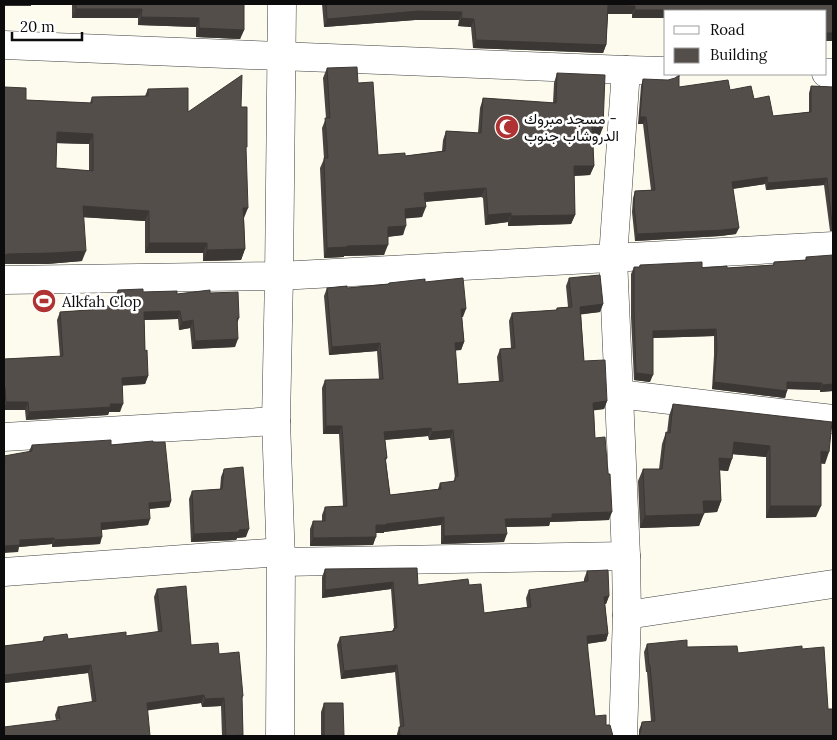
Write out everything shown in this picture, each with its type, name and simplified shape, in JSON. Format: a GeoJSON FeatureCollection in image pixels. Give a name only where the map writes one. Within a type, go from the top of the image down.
{"type":"FeatureCollection","features":[{"type":"Feature","properties":{"kind":"street"},"geometry":{"type":"LineString","coordinates":[[280,736],[281,557],[276,421],[280,276],[282,4]]}},
{"type":"Feature","properties":{"kind":"street"},"geometry":{"type":"LineString","coordinates":[[4,45],[664,71]]}},
{"type":"Feature","properties":{"kind":"street"},"geometry":{"type":"LineString","coordinates":[[623,736],[627,615],[626,556],[612,258],[626,70]]}},
{"type":"Feature","properties":{"kind":"street"},"geometry":{"type":"LineString","coordinates":[[4,280],[280,276],[833,246]]}},
{"type":"Feature","properties":{"kind":"street"},"geometry":{"type":"LineString","coordinates":[[618,394],[833,419]]}},
{"type":"Feature","properties":{"kind":"street"},"geometry":{"type":"LineString","coordinates":[[4,437],[276,421]]}},
{"type":"Feature","properties":{"kind":"street"},"geometry":{"type":"LineString","coordinates":[[4,572],[281,557],[626,556]]}},
{"type":"Feature","properties":{"kind":"street"},"geometry":{"type":"LineString","coordinates":[[627,615],[833,584]]}},
{"type":"Feature","properties":{"kind":"building"},"geometry":{"type":"Polygon","coordinates":[[[76,4],[244,4],[244,30],[199,28],[199,18],[141,17],[142,9],[76,9],[76,4]]]}},
{"type":"Feature","properties":{"kind":"building"},"geometry":{"type":"Polygon","coordinates":[[[326,4],[833,4],[833,33],[827,33],[827,10],[635,10],[635,6],[608,5],[606,45],[476,40],[474,19],[461,18],[462,12],[418,11],[327,19],[326,4]]]}},
{"type":"Feature","properties":{"kind":"building"},"geometry":{"type":"Polygon","coordinates":[[[357,67],[358,83],[373,82],[378,155],[405,153],[405,156],[445,151],[446,131],[481,133],[483,98],[556,103],[557,73],[605,75],[603,127],[592,127],[594,166],[574,166],[575,215],[511,216],[511,213],[488,215],[486,188],[424,193],[426,207],[405,209],[406,226],[388,227],[388,245],[327,248],[324,158],[328,158],[325,118],[330,118],[327,68],[357,67]]]}},
{"type":"Feature","properties":{"kind":"building"},"geometry":{"type":"Polygon","coordinates":[[[242,75],[241,107],[247,107],[248,208],[243,208],[245,249],[207,250],[207,243],[149,243],[149,211],[83,206],[86,251],[4,255],[4,87],[26,88],[26,100],[92,103],[92,97],[148,96],[148,89],[188,88],[188,112],[242,75]],[[57,132],[56,168],[93,171],[93,134],[57,132]]]}},
{"type":"Feature","properties":{"kind":"building"},"geometry":{"type":"Polygon","coordinates":[[[679,75],[679,87],[728,80],[730,90],[751,86],[754,99],[769,96],[773,116],[811,112],[811,86],[833,87],[833,224],[827,178],[768,183],[767,177],[732,182],[739,228],[637,234],[634,205],[635,191],[655,190],[646,117],[640,117],[643,79],[668,80],[679,75]]]}},
{"type":"Feature","properties":{"kind":"building"},"geometry":{"type":"Polygon","coordinates":[[[833,255],[833,384],[787,382],[787,391],[714,382],[717,348],[716,329],[653,331],[653,375],[636,373],[634,267],[640,267],[640,265],[702,262],[702,268],[727,266],[727,268],[774,265],[774,262],[807,260],[806,257],[833,255]]]}},
{"type":"Feature","properties":{"kind":"building"},"geometry":{"type":"Polygon","coordinates":[[[600,275],[603,304],[580,307],[584,361],[605,360],[607,401],[593,403],[595,438],[605,437],[608,474],[610,474],[612,512],[552,514],[552,518],[505,519],[507,534],[444,536],[444,517],[376,525],[376,537],[313,538],[313,521],[325,521],[325,507],[347,506],[342,426],[326,426],[325,380],[383,379],[380,343],[332,347],[327,288],[347,286],[347,288],[425,279],[425,282],[463,278],[466,309],[461,309],[464,342],[455,343],[458,384],[503,381],[500,349],[515,348],[512,313],[572,307],[569,278],[600,275]],[[431,428],[384,432],[390,495],[441,489],[440,483],[455,481],[455,477],[458,476],[453,430],[432,432],[431,428]]]}},
{"type":"Feature","properties":{"kind":"building"},"geometry":{"type":"Polygon","coordinates":[[[143,289],[143,292],[177,291],[177,294],[210,290],[210,293],[238,292],[238,339],[195,341],[193,320],[182,322],[180,311],[144,312],[148,376],[122,378],[123,404],[110,404],[111,407],[29,412],[28,402],[6,402],[4,359],[63,356],[60,312],[104,309],[104,306],[118,306],[118,290],[143,289]]]}},
{"type":"Feature","properties":{"kind":"building"},"geometry":{"type":"Polygon","coordinates":[[[673,404],[832,422],[829,452],[821,451],[821,506],[770,506],[770,446],[734,442],[732,459],[719,458],[721,501],[703,501],[704,514],[645,516],[643,469],[662,469],[666,432],[670,433],[673,404]]]}},
{"type":"Feature","properties":{"kind":"building"},"geometry":{"type":"Polygon","coordinates":[[[111,440],[111,445],[153,441],[165,442],[171,501],[149,503],[150,519],[101,523],[102,537],[20,540],[20,545],[4,546],[4,456],[32,451],[32,445],[111,440]]]}},
{"type":"Feature","properties":{"kind":"building"},"geometry":{"type":"Polygon","coordinates":[[[243,467],[249,529],[239,530],[239,532],[194,534],[192,491],[222,489],[224,469],[243,467]]]}},
{"type":"Feature","properties":{"kind":"building"},"geometry":{"type":"Polygon","coordinates":[[[417,568],[418,585],[468,579],[469,585],[481,584],[484,613],[531,607],[529,590],[588,581],[587,571],[608,570],[609,596],[604,597],[608,634],[587,636],[595,716],[606,715],[606,725],[610,725],[613,736],[400,736],[399,727],[404,726],[397,665],[344,671],[340,637],[394,631],[394,628],[397,628],[393,582],[325,590],[325,569],[417,568]]]}},
{"type":"Feature","properties":{"kind":"building"},"geometry":{"type":"Polygon","coordinates":[[[186,586],[191,645],[218,643],[219,654],[239,652],[243,696],[243,735],[226,736],[224,698],[205,699],[204,695],[147,703],[150,736],[4,736],[4,727],[60,720],[58,707],[96,701],[91,665],[4,675],[4,646],[44,641],[44,637],[67,634],[68,639],[126,632],[126,636],[162,631],[157,589],[186,586]]]}},
{"type":"Feature","properties":{"kind":"building"},"geometry":{"type":"Polygon","coordinates":[[[687,640],[687,647],[737,646],[738,653],[802,646],[802,649],[824,647],[828,709],[833,709],[833,736],[639,736],[642,722],[655,721],[647,644],[687,640]]]}},
{"type":"Feature","properties":{"kind":"building"},"geometry":{"type":"Polygon","coordinates":[[[324,703],[343,703],[344,736],[324,736],[324,703]]]}},
{"type":"Feature","properties":{"kind":"place","name":"مسجد مبروك - الدروشاب جنوب"},"geometry":{"type":"Point","coordinates":[507,127]}},
{"type":"Feature","properties":{"kind":"place","name":"Alkfah Clop"},"geometry":{"type":"Point","coordinates":[44,301]}}]}
